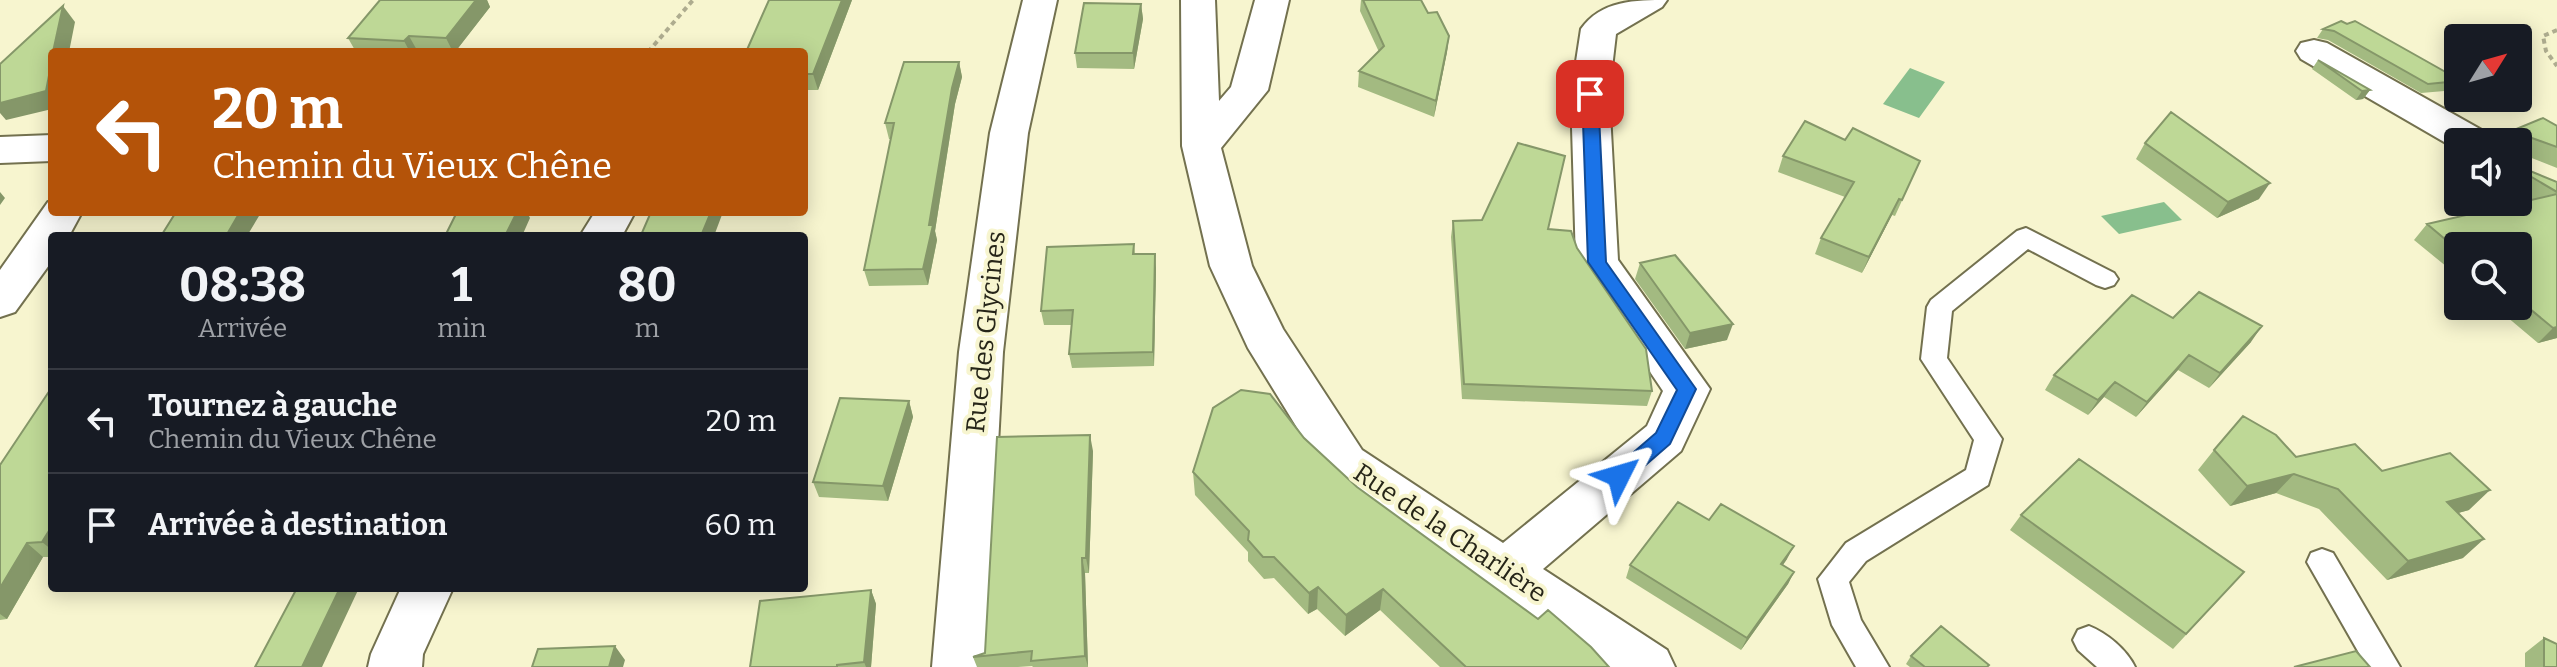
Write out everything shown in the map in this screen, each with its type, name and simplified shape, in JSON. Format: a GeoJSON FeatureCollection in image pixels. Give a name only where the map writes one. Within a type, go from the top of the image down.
{"type":"FeatureCollection","features":[{"type":"Feature","properties":{"kind":"street","name":"Rue des Glycines"},"geometry":{"type":"LineString","coordinates":[[959,667],[981,352],[1009,133],[1040,0]]}},
{"type":"Feature","properties":{"kind":"street"},"geometry":{"type":"LineString","coordinates":[[1507,570],[1664,438],[1687,389],[1597,262],[1590,94],[1599,29],[1650,0]]}},
{"type":"Feature","properties":{"kind":"street"},"geometry":{"type":"LineString","coordinates":[[1199,10],[1245,18],[1271,3]]}},
{"type":"Feature","properties":{"kind":"street"},"geometry":{"type":"LineString","coordinates":[[1201,146],[1249,90],[1271,3]]}},
{"type":"Feature","properties":{"kind":"street","name":"Rue de la Charlière"},"geometry":{"type":"LineString","coordinates":[[1199,10],[1201,146],[1231,266],[1264,336],[1345,464],[1648,667]]}},
{"type":"Feature","properties":{"kind":"street"},"geometry":{"type":"LineString","coordinates":[[2314,51],[2449,128]]}},
{"type":"Feature","properties":{"kind":"street"},"geometry":{"type":"LineString","coordinates":[[0,150],[48,148]]}},
{"type":"Feature","properties":{"kind":"street"},"geometry":{"type":"LineString","coordinates":[[0,301],[48,237]]}},
{"type":"Feature","properties":{"kind":"street"},"geometry":{"type":"LineString","coordinates":[[395,667],[397,654],[425,592]]}},
{"type":"Feature","properties":{"kind":"lane"},"geometry":{"type":"LineString","coordinates":[[1873,667],[1847,625],[1833,579],[1856,552],[1978,477],[1988,439],[1934,359],[1940,307],[2026,237],[2105,279]]}},
{"type":"Feature","properties":{"kind":"lane"},"geometry":{"type":"LineString","coordinates":[[2322,562],[2384,667]]}},
{"type":"Feature","properties":{"kind":"lane"},"geometry":{"type":"LineString","coordinates":[[2089,640],[2119,667]]}},
{"type":"Feature","properties":{"kind":"path"},"geometry":{"type":"LineString","coordinates":[[652,48],[693,0]]}},
{"type":"Feature","properties":{"kind":"path"},"geometry":{"type":"LineString","coordinates":[[2557,30],[2543,36],[2546,51],[2557,66]]}},
{"type":"Feature","properties":{"kind":"shaded area"},"geometry":{"type":"Polygon","coordinates":[[[1910,68],[1945,82],[1919,118],[1883,104],[1910,68]]]}},
{"type":"Feature","properties":{"kind":"shaded area"},"geometry":{"type":"Polygon","coordinates":[[[2164,202],[2182,220],[2119,234],[2101,216],[2164,202]]]}},
{"type":"Feature","properties":{"kind":"building"},"geometry":{"type":"Polygon","coordinates":[[[380,0],[476,0],[446,38],[409,36],[404,41],[348,38],[380,0]]]}},
{"type":"Feature","properties":{"kind":"building"},"geometry":{"type":"Polygon","coordinates":[[[769,0],[842,0],[813,74],[808,74],[808,48],[748,48],[769,0]]]}},
{"type":"Feature","properties":{"kind":"building"},"geometry":{"type":"Polygon","coordinates":[[[1363,0],[1421,0],[1428,13],[1437,12],[1449,36],[1436,101],[1359,71],[1384,46],[1363,0]]]}},
{"type":"Feature","properties":{"kind":"building"},"geometry":{"type":"Polygon","coordinates":[[[1084,3],[1141,4],[1133,53],[1075,53],[1084,3]]]}},
{"type":"Feature","properties":{"kind":"building"},"geometry":{"type":"Polygon","coordinates":[[[63,6],[54,48],[48,48],[46,91],[0,103],[0,64],[63,6]]]}},
{"type":"Feature","properties":{"kind":"building"},"geometry":{"type":"Polygon","coordinates":[[[2341,21],[2347,24],[2355,21],[2444,71],[2444,82],[2428,84],[2334,31],[2323,29],[2341,21]]]}},
{"type":"Feature","properties":{"kind":"building"},"geometry":{"type":"Polygon","coordinates":[[[2318,60],[2370,90],[2362,91],[2318,60]]]}},
{"type":"Feature","properties":{"kind":"building"},"geometry":{"type":"Polygon","coordinates":[[[904,62],[959,62],[929,225],[933,225],[923,269],[864,270],[894,123],[885,123],[904,62]]]}},
{"type":"Feature","properties":{"kind":"building"},"geometry":{"type":"Polygon","coordinates":[[[2171,112],[2270,183],[2228,202],[2145,143],[2171,112]]]}},
{"type":"Feature","properties":{"kind":"building"},"geometry":{"type":"Polygon","coordinates":[[[2543,118],[2557,126],[2557,147],[2532,138],[2532,128],[2519,128],[2543,118]]]}},
{"type":"Feature","properties":{"kind":"building"},"geometry":{"type":"Polygon","coordinates":[[[1805,121],[1845,140],[1853,128],[1920,161],[1902,200],[1899,199],[1869,257],[1821,238],[1854,182],[1783,156],[1805,121]]]}},
{"type":"Feature","properties":{"kind":"building"},"geometry":{"type":"Polygon","coordinates":[[[1518,143],[1565,156],[1548,229],[1571,231],[1577,248],[1646,349],[1652,391],[1464,384],[1453,221],[1482,220],[1518,143]]]}},
{"type":"Feature","properties":{"kind":"building"},"geometry":{"type":"Polygon","coordinates":[[[2532,172],[2557,182],[2557,192],[2532,177],[2532,172]]]}},
{"type":"Feature","properties":{"kind":"building"},"geometry":{"type":"Polygon","coordinates":[[[2557,194],[2557,327],[2553,328],[2532,311],[2532,232],[2444,232],[2444,238],[2427,224],[2462,216],[2532,216],[2532,200],[2557,194]]]}},
{"type":"Feature","properties":{"kind":"building"},"geometry":{"type":"Polygon","coordinates":[[[174,216],[238,216],[228,232],[164,232],[174,216]]]}},
{"type":"Feature","properties":{"kind":"building"},"geometry":{"type":"Polygon","coordinates":[[[455,216],[515,216],[507,232],[447,232],[455,216]]]}},
{"type":"Feature","properties":{"kind":"building"},"geometry":{"type":"Polygon","coordinates":[[[649,216],[709,216],[703,232],[642,232],[649,216]]]}},
{"type":"Feature","properties":{"kind":"building"},"geometry":{"type":"Polygon","coordinates":[[[1134,244],[1133,254],[1155,254],[1153,352],[1069,354],[1073,310],[1041,311],[1047,247],[1134,244]]]}},
{"type":"Feature","properties":{"kind":"building"},"geometry":{"type":"Polygon","coordinates":[[[1675,255],[1733,324],[1690,333],[1640,263],[1675,255]]]}},
{"type":"Feature","properties":{"kind":"building"},"geometry":{"type":"Polygon","coordinates":[[[2199,292],[2262,326],[2220,373],[2189,355],[2147,402],[2115,382],[2098,400],[2054,375],[2132,295],[2173,318],[2199,292]]]}},
{"type":"Feature","properties":{"kind":"building"},"geometry":{"type":"Polygon","coordinates":[[[1241,390],[1270,394],[1304,438],[1357,487],[1538,619],[1548,610],[1609,667],[1466,667],[1383,589],[1346,615],[1318,587],[1309,593],[1274,557],[1263,557],[1248,540],[1249,531],[1193,472],[1213,408],[1241,390]]]}},
{"type":"Feature","properties":{"kind":"building"},"geometry":{"type":"Polygon","coordinates":[[[48,393],[48,532],[42,542],[27,543],[0,588],[0,465],[48,393]]]}},
{"type":"Feature","properties":{"kind":"building"},"geometry":{"type":"Polygon","coordinates":[[[840,398],[909,401],[883,486],[813,482],[840,398]]]}},
{"type":"Feature","properties":{"kind":"building"},"geometry":{"type":"Polygon","coordinates":[[[2243,416],[2276,435],[2296,457],[2355,444],[2382,471],[2450,453],[2490,490],[2447,502],[2484,539],[2408,561],[2338,489],[2294,474],[2247,486],[2214,450],[2243,416]]]}},
{"type":"Feature","properties":{"kind":"building"},"geometry":{"type":"Polygon","coordinates":[[[1090,435],[1086,558],[1082,558],[1085,656],[1031,661],[1032,651],[973,657],[985,653],[997,437],[1090,435]]]}},
{"type":"Feature","properties":{"kind":"building"},"geometry":{"type":"Polygon","coordinates":[[[2079,459],[2244,572],[2186,634],[2021,515],[2079,459]]]}},
{"type":"Feature","properties":{"kind":"building"},"geometry":{"type":"Polygon","coordinates":[[[1678,502],[1709,520],[1721,504],[1794,546],[1781,564],[1794,572],[1747,638],[1630,565],[1678,502]]]}},
{"type":"Feature","properties":{"kind":"building"},"geometry":{"type":"Polygon","coordinates":[[[871,590],[864,662],[837,667],[750,667],[760,601],[871,590]]]}},
{"type":"Feature","properties":{"kind":"building"},"geometry":{"type":"Polygon","coordinates":[[[295,592],[338,592],[302,667],[255,667],[295,592]]]}},
{"type":"Feature","properties":{"kind":"building"},"geometry":{"type":"Polygon","coordinates":[[[1941,626],[1989,665],[1925,667],[1911,656],[1941,626]]]}},
{"type":"Feature","properties":{"kind":"building"},"geometry":{"type":"Polygon","coordinates":[[[2544,638],[2557,644],[2557,667],[2544,667],[2544,638]]]}},
{"type":"Feature","properties":{"kind":"building"},"geometry":{"type":"Polygon","coordinates":[[[615,646],[609,667],[532,667],[538,649],[615,646]]]}},
{"type":"Feature","properties":{"kind":"building"},"geometry":{"type":"Polygon","coordinates":[[[2356,651],[2370,667],[2294,667],[2356,651]]]}},
{"type":"Feature","properties":{"kind":"route"},"geometry":{"type":"LineString","coordinates":[[1590,94],[1597,262],[1687,389],[1664,438],[1619,476]]}}]}
